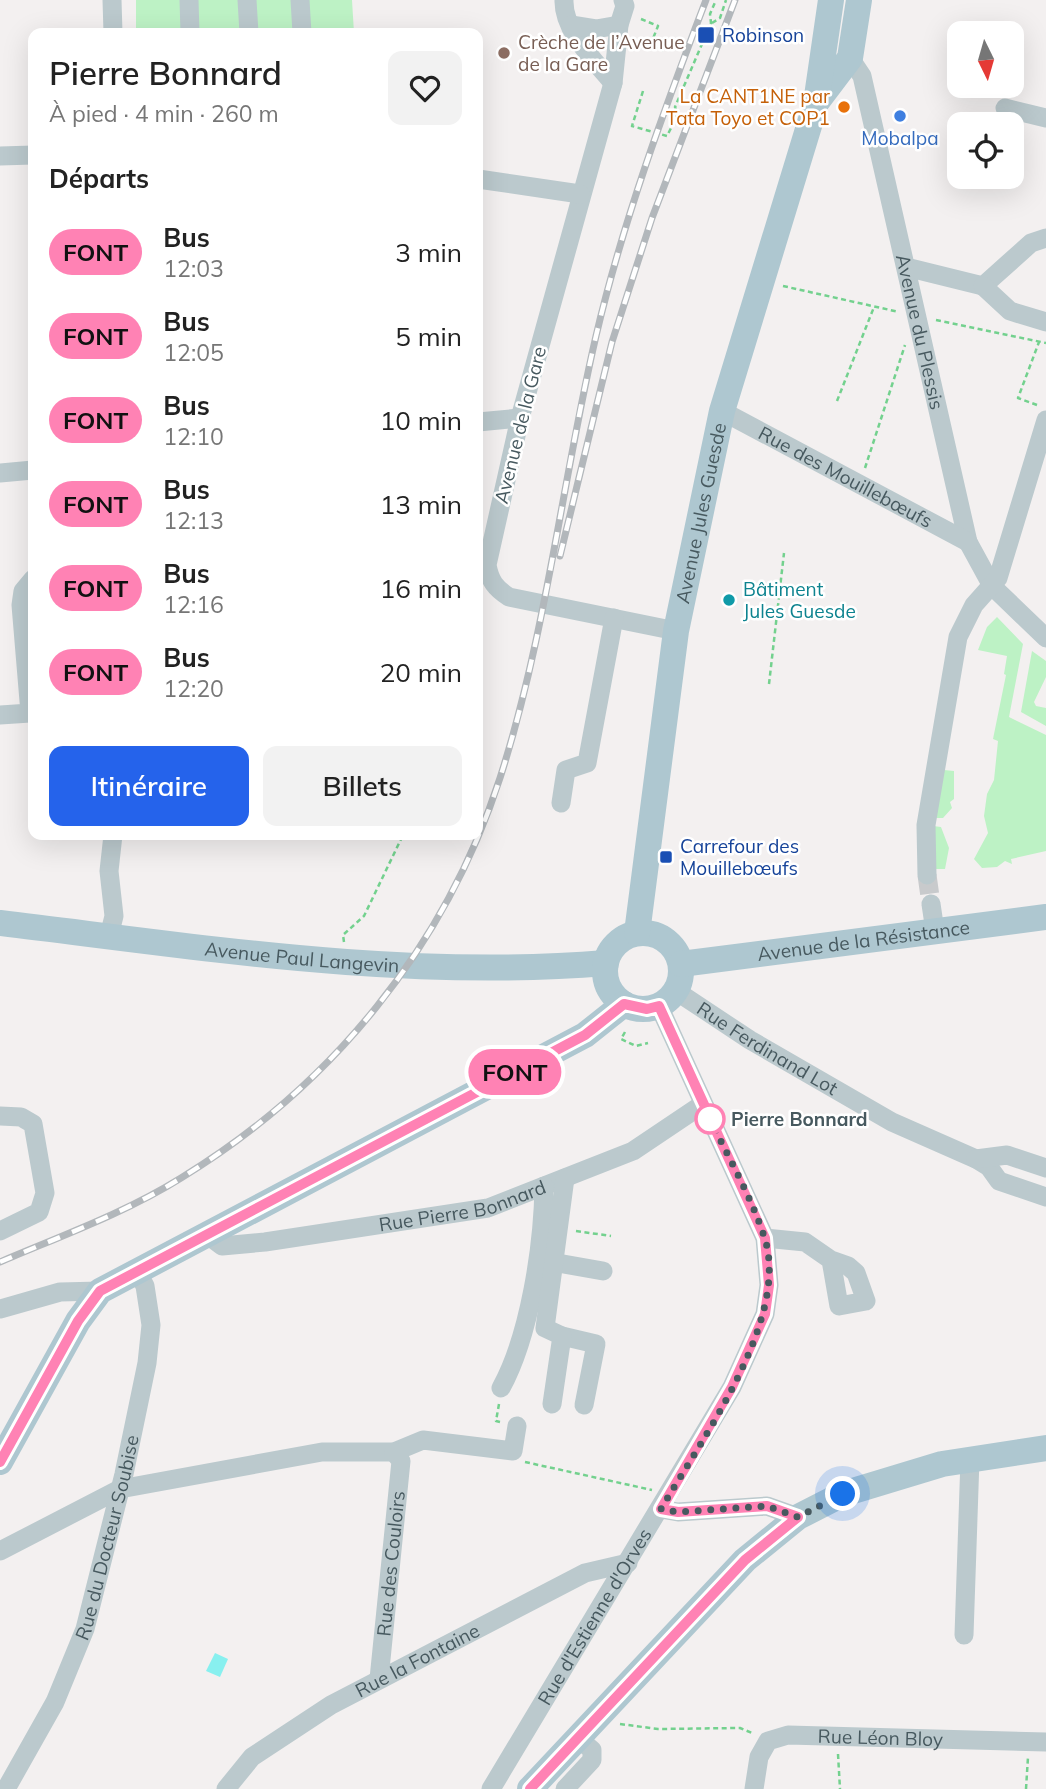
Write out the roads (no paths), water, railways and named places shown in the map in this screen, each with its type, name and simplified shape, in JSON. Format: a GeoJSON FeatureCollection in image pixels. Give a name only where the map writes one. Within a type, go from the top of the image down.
{"type":"FeatureCollection","features":[{"type":"Feature","properties":{"kind":"main road"},"geometry":{"type":"LineString","coordinates":[[850,58],[859,0]]}},
{"type":"Feature","properties":{"kind":"main road"},"geometry":{"type":"LineString","coordinates":[[830,9],[834,34],[850,58]]}},
{"type":"Feature","properties":{"kind":"main road","name":"Avenue Jules Guesde"},"geometry":{"type":"LineString","coordinates":[[637,933],[676,631],[722,411],[816,103],[830,9]]}},
{"type":"Feature","properties":{"kind":"main road","name":"Avenue Jules Guesde"},"geometry":{"type":"LineString","coordinates":[[816,103],[850,58]]}},
{"type":"Feature","properties":{"kind":"main road","name":"Avenue de la Résistance"},"geometry":{"type":"LineString","coordinates":[[681,964],[1046,917]]}},
{"type":"Feature","properties":{"kind":"main road","name":"Avenue Paul Langevin"},"geometry":{"type":"LineString","coordinates":[[0,923],[347,962],[461,968],[606,963]]}},
{"type":"Feature","properties":{"kind":"main road"},"geometry":{"type":"LineString","coordinates":[[637,933],[660,937],[677,953],[681,964],[667,999],[647,1009],[624,1004],[608,987],[606,963],[617,943],[637,933]]}},
{"type":"Feature","properties":{"kind":"main road"},"geometry":{"type":"LineString","coordinates":[[0,1462],[78,1321],[100,1291],[585,1035],[624,1004]]}},
{"type":"Feature","properties":{"kind":"main road"},"geometry":{"type":"LineString","coordinates":[[530,1789],[745,1560],[798,1517],[843,1494],[942,1464],[1046,1448]]}},
{"type":"Feature","properties":{"kind":"street"},"geometry":{"type":"LineString","coordinates":[[112,0],[113,28]]}},
{"type":"Feature","properties":{"kind":"street"},"geometry":{"type":"LineString","coordinates":[[189,0],[190,28]]}},
{"type":"Feature","properties":{"kind":"street"},"geometry":{"type":"LineString","coordinates":[[247,0],[248,28]]}},
{"type":"Feature","properties":{"kind":"street"},"geometry":{"type":"LineString","coordinates":[[300,0],[302,28]]}},
{"type":"Feature","properties":{"kind":"street"},"geometry":{"type":"LineString","coordinates":[[564,0],[571,25],[584,47],[613,83]]}},
{"type":"Feature","properties":{"kind":"street"},"geometry":{"type":"LineString","coordinates":[[571,25],[596,29],[625,9]]}},
{"type":"Feature","properties":{"kind":"street","name":"Avenue de la Gare"},"geometry":{"type":"LineString","coordinates":[[625,9],[613,83],[580,194],[520,418],[488,550],[490,579],[497,590],[509,597],[676,631]]}},
{"type":"Feature","properties":{"kind":"street","name":"Avenue du Plessis"},"geometry":{"type":"LineString","coordinates":[[850,58],[862,76],[968,542],[992,586],[1046,638]]}},
{"type":"Feature","properties":{"kind":"street"},"geometry":{"type":"LineString","coordinates":[[1005,108],[1046,118]]}},
{"type":"Feature","properties":{"kind":"street"},"geometry":{"type":"LineString","coordinates":[[0,156],[28,155]]}},
{"type":"Feature","properties":{"kind":"street"},"geometry":{"type":"LineString","coordinates":[[483,179],[580,194]]}},
{"type":"Feature","properties":{"kind":"street"},"geometry":{"type":"LineString","coordinates":[[983,286],[1031,243],[1046,238]]}},
{"type":"Feature","properties":{"kind":"street"},"geometry":{"type":"LineString","coordinates":[[906,267],[983,286],[1010,311],[1046,322]]}},
{"type":"Feature","properties":{"kind":"street","name":"Rue des Mouillebœufs"},"geometry":{"type":"LineString","coordinates":[[722,411],[968,542]]}},
{"type":"Feature","properties":{"kind":"street"},"geometry":{"type":"LineString","coordinates":[[483,422],[520,418]]}},
{"type":"Feature","properties":{"kind":"street"},"geometry":{"type":"LineString","coordinates":[[927,874],[926,825],[958,637],[974,605],[998,578],[1037,470],[1046,420]]}},
{"type":"Feature","properties":{"kind":"street"},"geometry":{"type":"LineString","coordinates":[[0,473],[28,470]]}},
{"type":"Feature","properties":{"kind":"street"},"geometry":{"type":"LineString","coordinates":[[28,585],[23,591],[20,605],[28,677]]}},
{"type":"Feature","properties":{"kind":"street"},"geometry":{"type":"LineString","coordinates":[[561,803],[566,770],[587,763],[614,618]]}},
{"type":"Feature","properties":{"kind":"street"},"geometry":{"type":"LineString","coordinates":[[0,715],[28,713]]}},
{"type":"Feature","properties":{"kind":"street"},"geometry":{"type":"LineString","coordinates":[[109,936],[114,916],[109,871],[112,840]]}},
{"type":"Feature","properties":{"kind":"street"},"geometry":{"type":"LineString","coordinates":[[931,904],[935,931]]}},
{"type":"Feature","properties":{"kind":"street","name":"Rue d'Estienne d'Orves"},"geometry":{"type":"LineString","coordinates":[[492,1789],[666,1502],[732,1387],[765,1314],[769,1285],[765,1238],[703,1104],[667,999]]}},
{"type":"Feature","properties":{"kind":"street","name":"Rue Ferdinand Lot"},"geometry":{"type":"LineString","coordinates":[[667,999],[750,1040],[880,1115],[976,1159],[989,1167],[999,1181],[1046,1197]]}},
{"type":"Feature","properties":{"kind":"street","name":"Rue Pierre Bonnard"},"geometry":{"type":"LineString","coordinates":[[206,1234],[222,1245],[265,1242],[488,1208],[633,1151],[703,1104]]}},
{"type":"Feature","properties":{"kind":"street"},"geometry":{"type":"LineString","coordinates":[[0,1231],[33,1216],[44,1200],[36,1131],[27,1120],[7,1116]]}},
{"type":"Feature","properties":{"kind":"street","name":"Rue Ferdinand Lot"},"geometry":{"type":"LineString","coordinates":[[976,1159],[1007,1155],[1046,1168]]}},
{"type":"Feature","properties":{"kind":"street"},"geometry":{"type":"LineString","coordinates":[[565,1178],[545,1328],[562,1336],[596,1344],[584,1405]]}},
{"type":"Feature","properties":{"kind":"street"},"geometry":{"type":"LineString","coordinates":[[501,1388],[512,1368],[532,1288],[543,1223],[544,1186]]}},
{"type":"Feature","properties":{"kind":"street"},"geometry":{"type":"LineString","coordinates":[[765,1238],[805,1242],[831,1260]]}},
{"type":"Feature","properties":{"kind":"street"},"geometry":{"type":"LineString","coordinates":[[552,1262],[603,1271]]}},
{"type":"Feature","properties":{"kind":"street","name":"Rue du Docteur Soubise"},"geometry":{"type":"LineString","coordinates":[[6,1789],[55,1702],[85,1629],[141,1399],[151,1325],[145,1286],[137,1271]]}},
{"type":"Feature","properties":{"kind":"street"},"geometry":{"type":"LineString","coordinates":[[0,1309],[60,1292],[100,1291]]}},
{"type":"Feature","properties":{"kind":"street"},"geometry":{"type":"LineString","coordinates":[[552,1404],[562,1336]]}},
{"type":"Feature","properties":{"kind":"street"},"geometry":{"type":"LineString","coordinates":[[0,1551],[120,1489],[322,1452],[394,1452],[424,1440],[513,1451],[517,1426]]}},
{"type":"Feature","properties":{"kind":"street","name":"Rue des Couloirs"},"geometry":{"type":"LineString","coordinates":[[379,1679],[401,1461],[394,1452]]}},
{"type":"Feature","properties":{"kind":"street"},"geometry":{"type":"LineString","coordinates":[[964,1635],[970,1459]]}},
{"type":"Feature","properties":{"kind":"street"},"geometry":{"type":"LineString","coordinates":[[666,1502],[678,1512],[767,1506],[798,1517]]}},
{"type":"Feature","properties":{"kind":"street","name":"Rue la Fontaine"},"geometry":{"type":"LineString","coordinates":[[226,1789],[252,1758],[331,1705],[585,1573],[628,1563]]}},
{"type":"Feature","properties":{"kind":"street"},"geometry":{"type":"LineString","coordinates":[[565,1789],[592,1760],[586,1729]]}},
{"type":"Feature","properties":{"kind":"street","name":"Rue Léon Bloy"},"geometry":{"type":"LineString","coordinates":[[754,1789],[759,1757],[768,1741],[788,1735],[1037,1742]]}},
{"type":"Feature","properties":{"kind":"street","name":"Rue d'Estienne d'Orves"},"geometry":{"type":"LineString","coordinates":[[501,1789],[507,1768]]}},
{"type":"Feature","properties":{"kind":"water"},"geometry":{"type":"Polygon","coordinates":[[[215,1653],[228,1659],[220,1677],[206,1671],[215,1653]]]}},
{"type":"Feature","properties":{"kind":"tunnel"},"geometry":{"type":"LineString","coordinates":[[927,875],[931,904]]}},
{"type":"Feature","properties":{"kind":"railway"},"geometry":{"type":"LineString","coordinates":[[483,824],[500,778],[530,669],[584,391],[607,293],[645,166],[706,0]]}},
{"type":"Feature","properties":{"kind":"railway"},"geometry":{"type":"LineString","coordinates":[[560,556],[612,342],[652,218],[735,0]]}},
{"type":"Feature","properties":{"kind":"railway"},"geometry":{"type":"LineString","coordinates":[[0,1262],[160,1191],[236,1141],[287,1100],[334,1056],[377,1007],[415,955],[448,899],[477,840]]}},
{"type":"Feature","properties":{"kind":"place","name":"Robinson"},"geometry":{"type":"Point","coordinates":[706,35]}},
{"type":"Feature","properties":{"kind":"place","name":"Crèche de l’Avenue de la Gare"},"geometry":{"type":"Point","coordinates":[504,53]}},
{"type":"Feature","properties":{"kind":"place","name":"La CANT1NE par Tata Toyo et COP1"},"geometry":{"type":"Point","coordinates":[844,107]}},
{"type":"Feature","properties":{"kind":"place","name":"Mobalpa"},"geometry":{"type":"Point","coordinates":[900,116]}},
{"type":"Feature","properties":{"kind":"place","name":"Bâtiment Jules Guesde"},"geometry":{"type":"Point","coordinates":[729,600]}},
{"type":"Feature","properties":{"kind":"place","name":"Carrefour des Mouillebœufs"},"geometry":{"type":"Point","coordinates":[666,857]}},
{"type":"Feature","properties":{"kind":"place","name":"Pierre Bonnard"},"geometry":{"type":"Point","coordinates":[710,1119]}}]}
